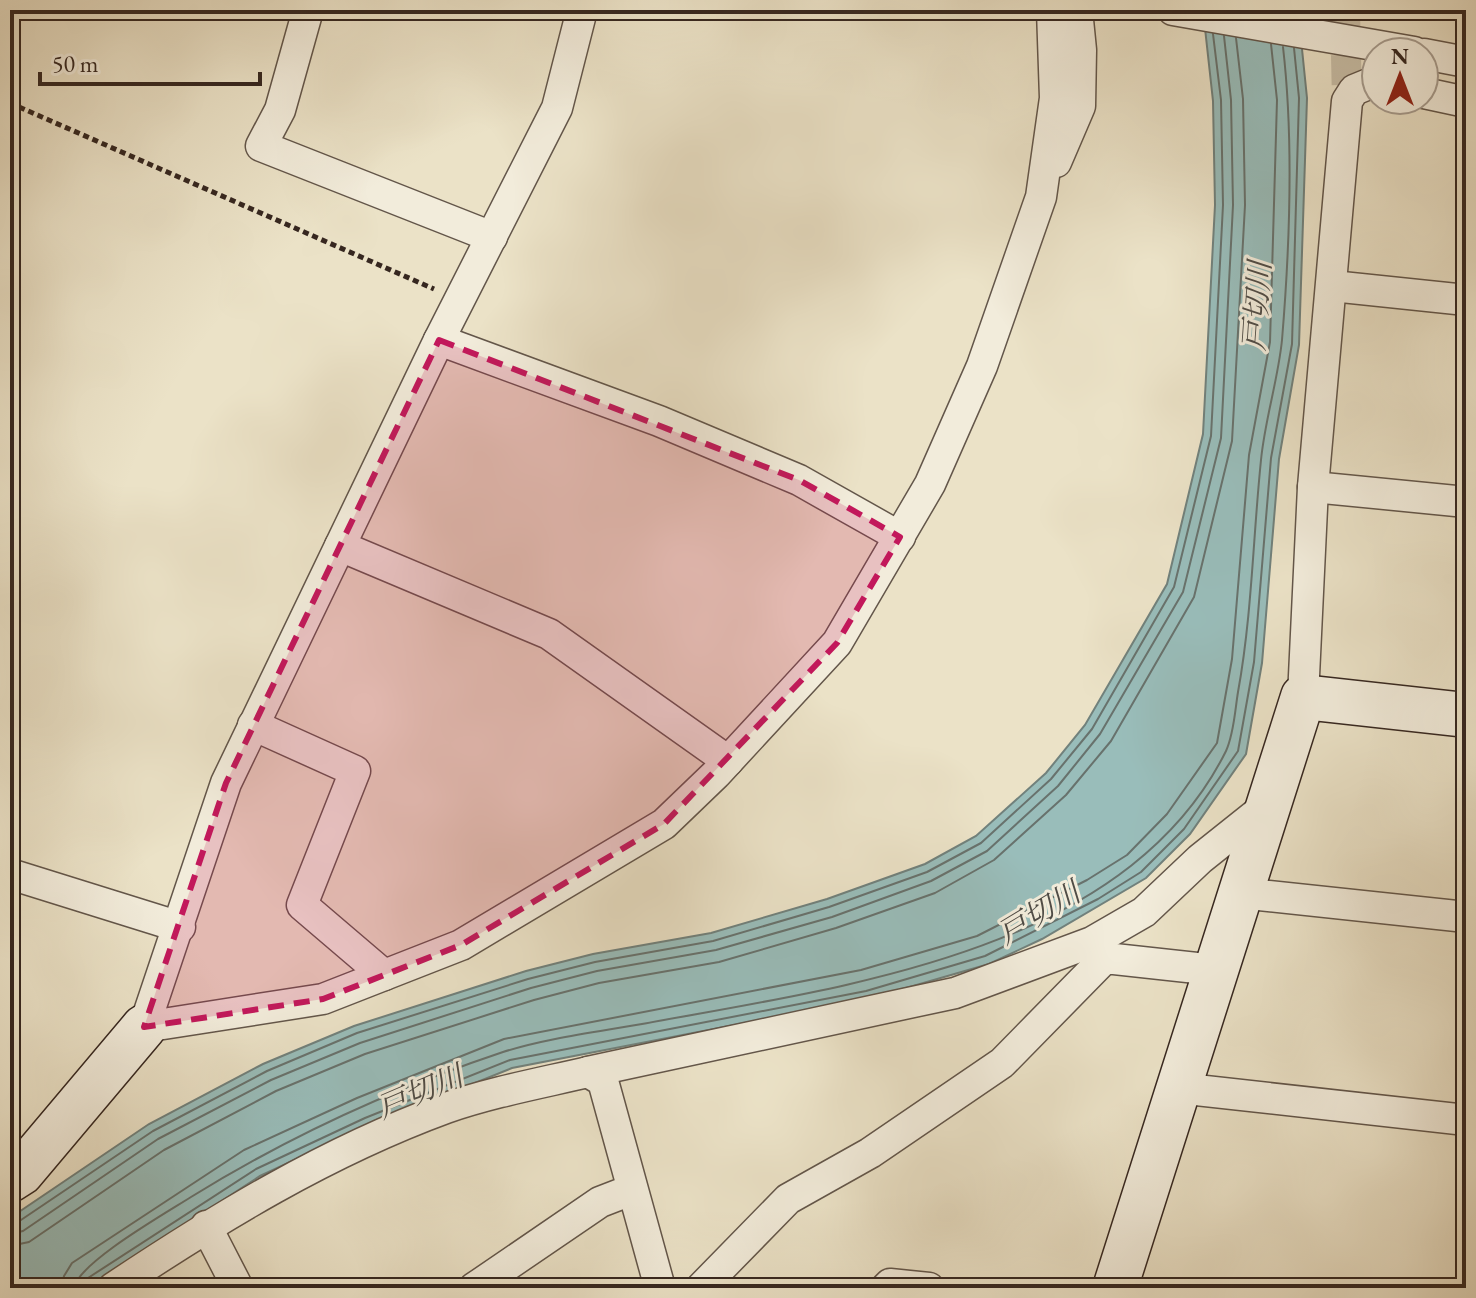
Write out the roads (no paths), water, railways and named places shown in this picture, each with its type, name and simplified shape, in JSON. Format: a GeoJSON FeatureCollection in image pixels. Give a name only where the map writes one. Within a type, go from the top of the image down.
{"type":"FeatureCollection","features":[{"type":"Feature","properties":{"kind":"street"},"geometry":{"type":"LineString","coordinates":[[308,10],[280,110],[261,146],[492,237]]}},
{"type":"Feature","properties":{"kind":"street"},"geometry":{"type":"LineString","coordinates":[[10,1180],[21,1173],[144,1027],[226,783],[439,340],[557,108],[582,10]]}},
{"type":"Feature","properties":{"kind":"street"},"geometry":{"type":"LineString","coordinates":[[1041,197],[1055,98],[1052,10]]}},
{"type":"Feature","properties":{"kind":"street"},"geometry":{"type":"LineString","coordinates":[[144,1027],[323,999],[461,945],[664,824],[728,761],[837,643],[930,484],[982,366],[1041,197],[1080,106],[1081,50],[1077,10]]}},
{"type":"Feature","properties":{"kind":"street"},"geometry":{"type":"LineString","coordinates":[[1173,10],[1360,42]]}},
{"type":"Feature","properties":{"kind":"street"},"geometry":{"type":"LineString","coordinates":[[1440,57],[1466,62]]}},
{"type":"Feature","properties":{"kind":"street"},"geometry":{"type":"LineString","coordinates":[[1115,1288],[1303,697],[1313,487],[1347,101],[1354,90],[1360,88]]}},
{"type":"Feature","properties":{"kind":"street"},"geometry":{"type":"LineString","coordinates":[[1440,96],[1466,102]]}},
{"type":"Feature","properties":{"kind":"street"},"geometry":{"type":"LineString","coordinates":[[1332,286],[1466,300]]}},
{"type":"Feature","properties":{"kind":"street"},"geometry":{"type":"LineString","coordinates":[[439,340],[659,421],[785,474],[900,537]]}},
{"type":"Feature","properties":{"kind":"street"},"geometry":{"type":"LineString","coordinates":[[1313,487],[1466,502]]}},
{"type":"Feature","properties":{"kind":"street"},"geometry":{"type":"LineString","coordinates":[[340,546],[549,634],[728,761]]}},
{"type":"Feature","properties":{"kind":"street"},"geometry":{"type":"LineString","coordinates":[[1303,697],[1466,715]]}},
{"type":"Feature","properties":{"kind":"street"},"geometry":{"type":"LineString","coordinates":[[253,725],[355,771],[302,905],[384,975]]}},
{"type":"Feature","properties":{"kind":"street"},"geometry":{"type":"LineString","coordinates":[[701,1288],[788,1199],[870,1153],[1002,1063],[1101,948],[1200,859],[1269,804]]}},
{"type":"Feature","properties":{"kind":"street"},"geometry":{"type":"LineString","coordinates":[[10,874],[180,927]]}},
{"type":"Feature","properties":{"kind":"street"},"geometry":{"type":"LineString","coordinates":[[1240,893],[1466,917]]}},
{"type":"Feature","properties":{"kind":"street"},"geometry":{"type":"LineString","coordinates":[[113,1288],[206,1226],[321,1162],[447,1108],[588,1072],[955,993],[1101,948],[1215,970]]}},
{"type":"Feature","properties":{"kind":"street"},"geometry":{"type":"LineString","coordinates":[[588,1072],[603,1081],[660,1288]]}},
{"type":"Feature","properties":{"kind":"street"},"geometry":{"type":"LineString","coordinates":[[1178,1088],[1466,1120]]}},
{"type":"Feature","properties":{"kind":"street"},"geometry":{"type":"LineString","coordinates":[[474,1288],[600,1202],[631,1190]]}},
{"type":"Feature","properties":{"kind":"street"},"geometry":{"type":"LineString","coordinates":[[206,1226],[238,1288]]}},
{"type":"Feature","properties":{"kind":"street"},"geometry":{"type":"LineString","coordinates":[[886,1288],[890,1284],[929,1288]]}},
{"type":"Feature","properties":{"kind":"water","name":"戸切川"},"geometry":{"type":"Polygon","coordinates":[[[1203,10],[1298,10],[1307,98],[1299,345],[1279,459],[1262,663],[1246,754],[1190,834],[1146,878],[1042,939],[989,964],[868,999],[512,1068],[368,1126],[260,1176],[88,1288],[10,1288],[10,1218],[149,1124],[263,1064],[354,1026],[526,971],[593,954],[711,933],[827,899],[925,864],[976,836],[1046,773],[1085,725],[1167,584],[1203,434],[1215,205],[1213,101],[1203,10]]]}},
{"type":"Feature","properties":{"kind":"tunnel"},"geometry":{"type":"LineString","coordinates":[[1345,10],[1347,101]]}}]}
